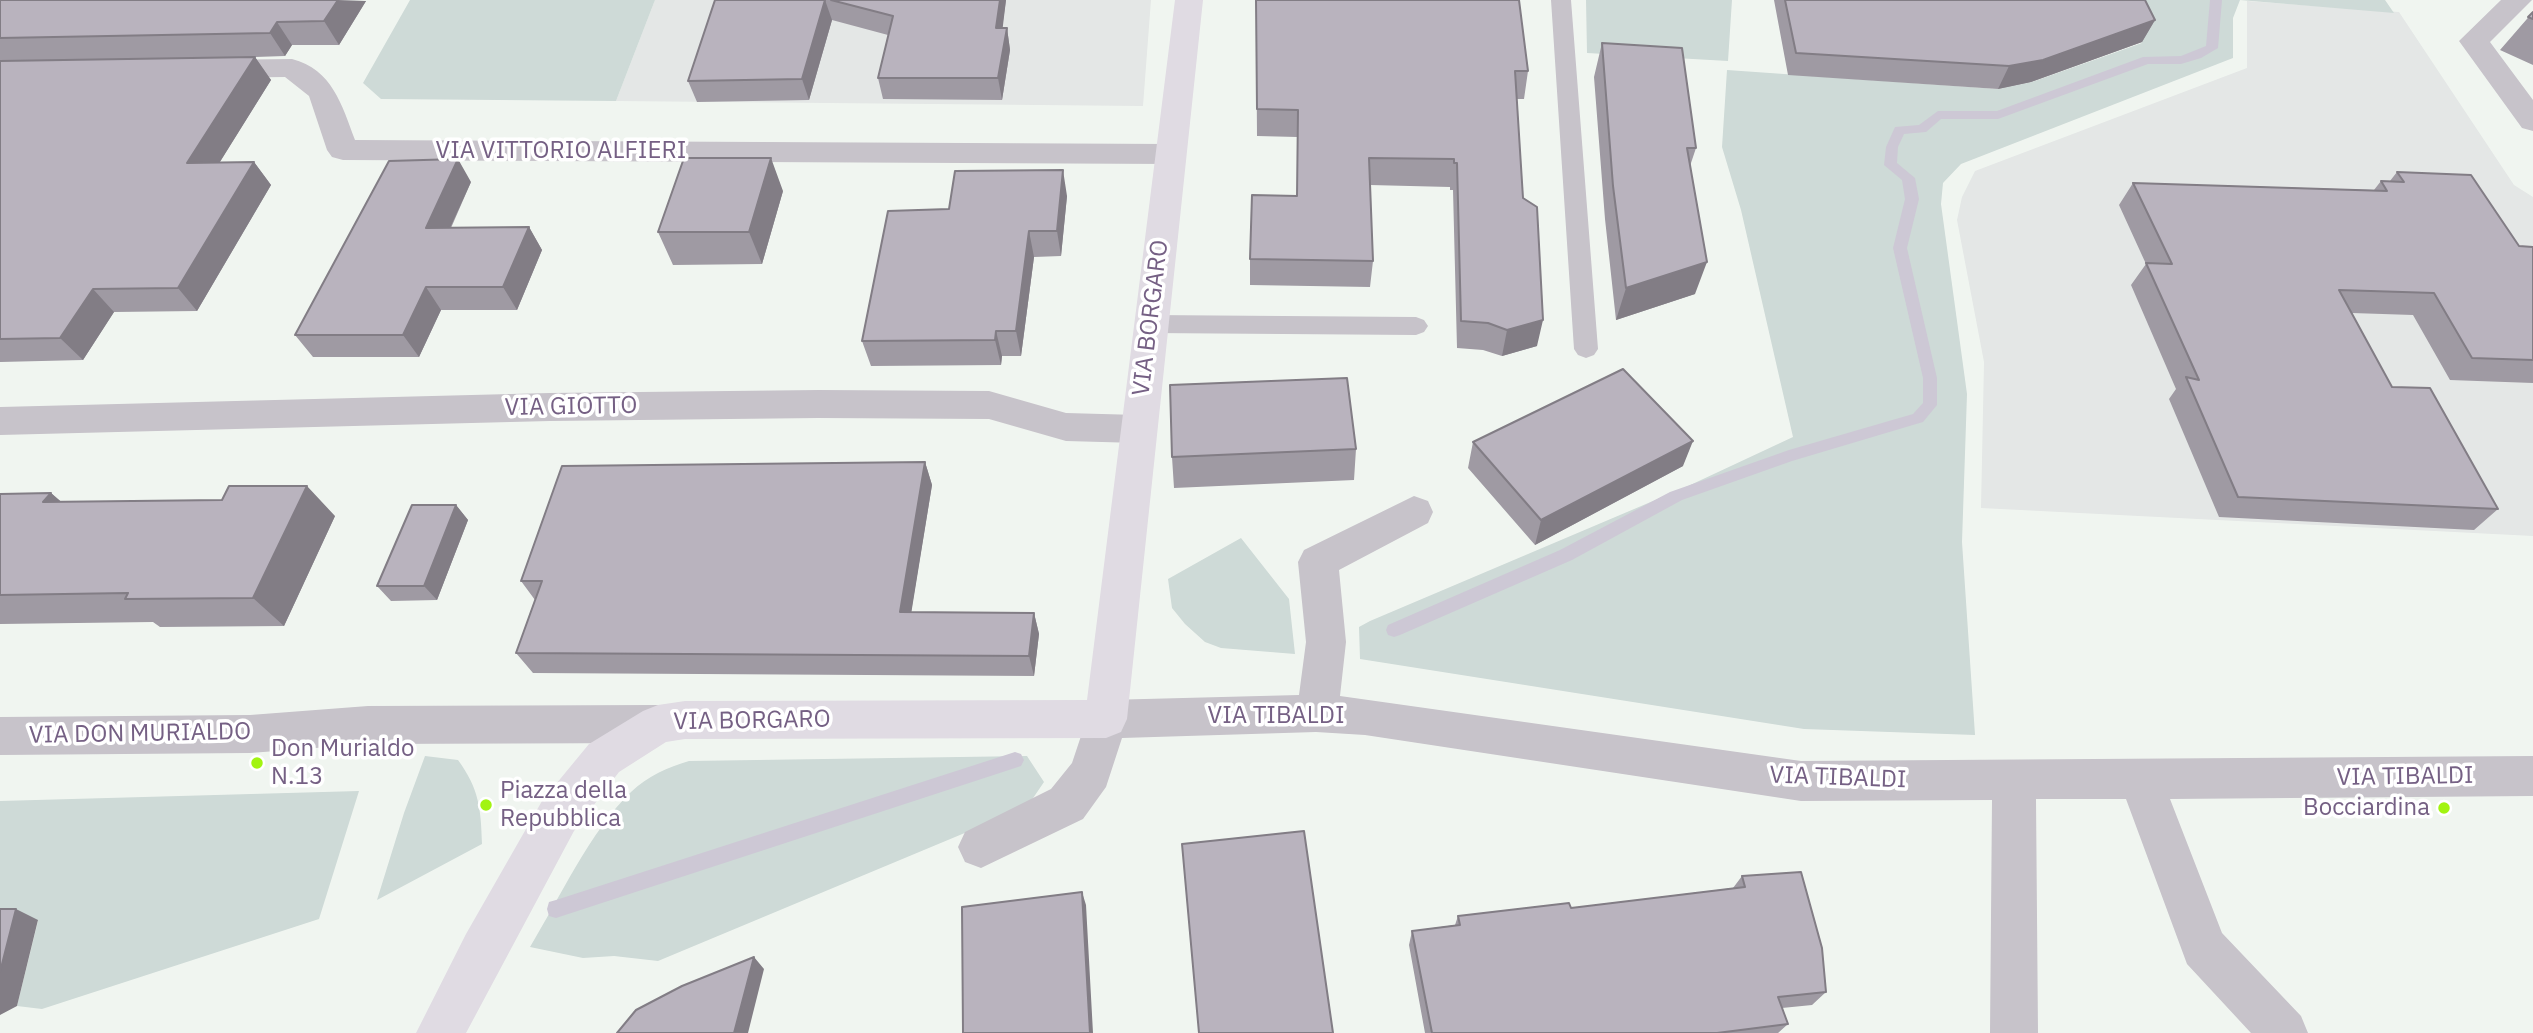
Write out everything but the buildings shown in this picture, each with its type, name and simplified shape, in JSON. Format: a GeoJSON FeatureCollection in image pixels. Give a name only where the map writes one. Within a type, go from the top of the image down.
{"type":"FeatureCollection","features":[{"type":"Feature","properties":{"kind":"street","name":"VIA BORGARO"},"geometry":{"type":"LineString","coordinates":[[981,847],[1067,804],[1091,773],[1106,719],[1189,0]]}},
{"type":"Feature","properties":{"kind":"street"},"geometry":{"type":"LineString","coordinates":[[2518,0],[2474,41],[2533,121]]}},
{"type":"Feature","properties":{"kind":"street","name":"VIA VITTORIO ALFIERI"},"geometry":{"type":"LineString","coordinates":[[181,70],[292,68],[322,92],[343,150],[1170,153]]}},
{"type":"Feature","properties":{"kind":"street","name":"VIA GIOTTO"},"geometry":{"type":"LineString","coordinates":[[0,421],[550,407],[989,405],[1066,427],[1138,429]]}},
{"type":"Feature","properties":{"kind":"street"},"geometry":{"type":"LineString","coordinates":[[1316,713],[1325,666],[1326,642],[1318,562],[1414,512]]}},
{"type":"Feature","properties":{"kind":"street","name":"VIA TIBALDI"},"geometry":{"type":"LineString","coordinates":[[1106,719],[1316,713],[1365,716],[1801,781],[2533,776]]}},
{"type":"Feature","properties":{"kind":"street","name":"VIA BORGARO"},"geometry":{"type":"LineString","coordinates":[[440,1033],[482,950],[558,816],[604,758],[658,724],[698,719],[1106,719]]}},
{"type":"Feature","properties":{"kind":"street","name":"VIA DON MURIALDO"},"geometry":{"type":"LineString","coordinates":[[0,736],[250,734],[368,725],[658,724]]}},
{"type":"Feature","properties":{"kind":"street"},"geometry":{"type":"LineString","coordinates":[[2141,779],[2204,948],[2284,1033]]}},
{"type":"Feature","properties":{"kind":"street"},"geometry":{"type":"LineString","coordinates":[[2014,781],[2014,1033]]}},
{"type":"Feature","properties":{"kind":"lane"},"geometry":{"type":"LineString","coordinates":[[1561,0],[1586,349]]}},
{"type":"Feature","properties":{"kind":"lane"},"geometry":{"type":"LineString","coordinates":[[1150,324],[1416,326]]}},
{"type":"Feature","properties":{"kind":"shaded area"},"geometry":{"type":"Polygon","coordinates":[[[410,0],[655,0],[616,101],[381,99],[363,83],[410,0]]]}},
{"type":"Feature","properties":{"kind":"shaded area"},"geometry":{"type":"Polygon","coordinates":[[[655,0],[1151,0],[1143,106],[616,101],[655,0]]]}},
{"type":"Feature","properties":{"kind":"shaded area"},"geometry":{"type":"Polygon","coordinates":[[[1586,0],[1732,0],[1728,61],[1587,53],[1586,0]]]}},
{"type":"Feature","properties":{"kind":"shaded area"},"geometry":{"type":"Polygon","coordinates":[[[2119,0],[2216,0],[2219,3],[2218,0],[2240,0],[2233,18],[2233,58],[1961,164],[1943,183],[1941,204],[1967,394],[1962,542],[1975,735],[1804,729],[1360,659],[1359,627],[1370,621],[1686,487],[1793,437],[1741,210],[1722,147],[1727,70],[1998,89],[2032,82],[2142,43],[2119,0]]]}},
{"type":"Feature","properties":{"kind":"shaded area"},"geometry":{"type":"Polygon","coordinates":[[[2240,0],[2385,0],[2394,13],[2240,0]]]}},
{"type":"Feature","properties":{"kind":"shaded area"},"geometry":{"type":"Polygon","coordinates":[[[2247,1],[2399,12],[2514,185],[2533,197],[2533,536],[1981,508],[1984,362],[1957,220],[1962,197],[1975,171],[2247,68],[2247,1]]]}},
{"type":"Feature","properties":{"kind":"shaded area"},"geometry":{"type":"Polygon","coordinates":[[[1241,538],[1289,599],[1295,654],[1221,648],[1205,642],[1172,608],[1168,579],[1241,538]]]}},
{"type":"Feature","properties":{"kind":"shaded area"},"geometry":{"type":"Polygon","coordinates":[[[425,756],[458,760],[465,770],[475,790],[482,844],[377,900],[404,813],[425,756]]]}},
{"type":"Feature","properties":{"kind":"shaded area"},"geometry":{"type":"Polygon","coordinates":[[[1027,756],[1044,782],[1027,807],[658,961],[614,956],[583,958],[530,947],[602,825],[644,781],[673,766],[689,761],[1027,756]]]}},
{"type":"Feature","properties":{"kind":"shaded area"},"geometry":{"type":"Polygon","coordinates":[[[359,791],[319,919],[42,1009],[17,1006],[38,921],[0,920],[0,801],[359,791]]]}},
{"type":"Feature","properties":{"kind":"waterway"},"geometry":{"type":"LineString","coordinates":[[1394,630],[1566,555],[1676,496],[1789,456],[1918,418],[1930,405],[1930,378],[1900,248],[1912,199],[1908,178],[1890,165],[1892,147],[1899,130],[1922,129],[1938,115],[1998,115],[2147,60],[2173,61],[2196,56],[2212,48],[2216,0]]}},
{"type":"Feature","properties":{"kind":"waterway"},"geometry":{"type":"LineString","coordinates":[[556,909],[1015,760]]}},
{"type":"Feature","properties":{"kind":"place","name":"Don Murialdo N.13"},"geometry":{"type":"Point","coordinates":[257,763]}},
{"type":"Feature","properties":{"kind":"place","name":"Piazza della Repubblica"},"geometry":{"type":"Point","coordinates":[486,805]}},
{"type":"Feature","properties":{"kind":"place","name":"Bocciardina"},"geometry":{"type":"Point","coordinates":[2444,808]}}]}
